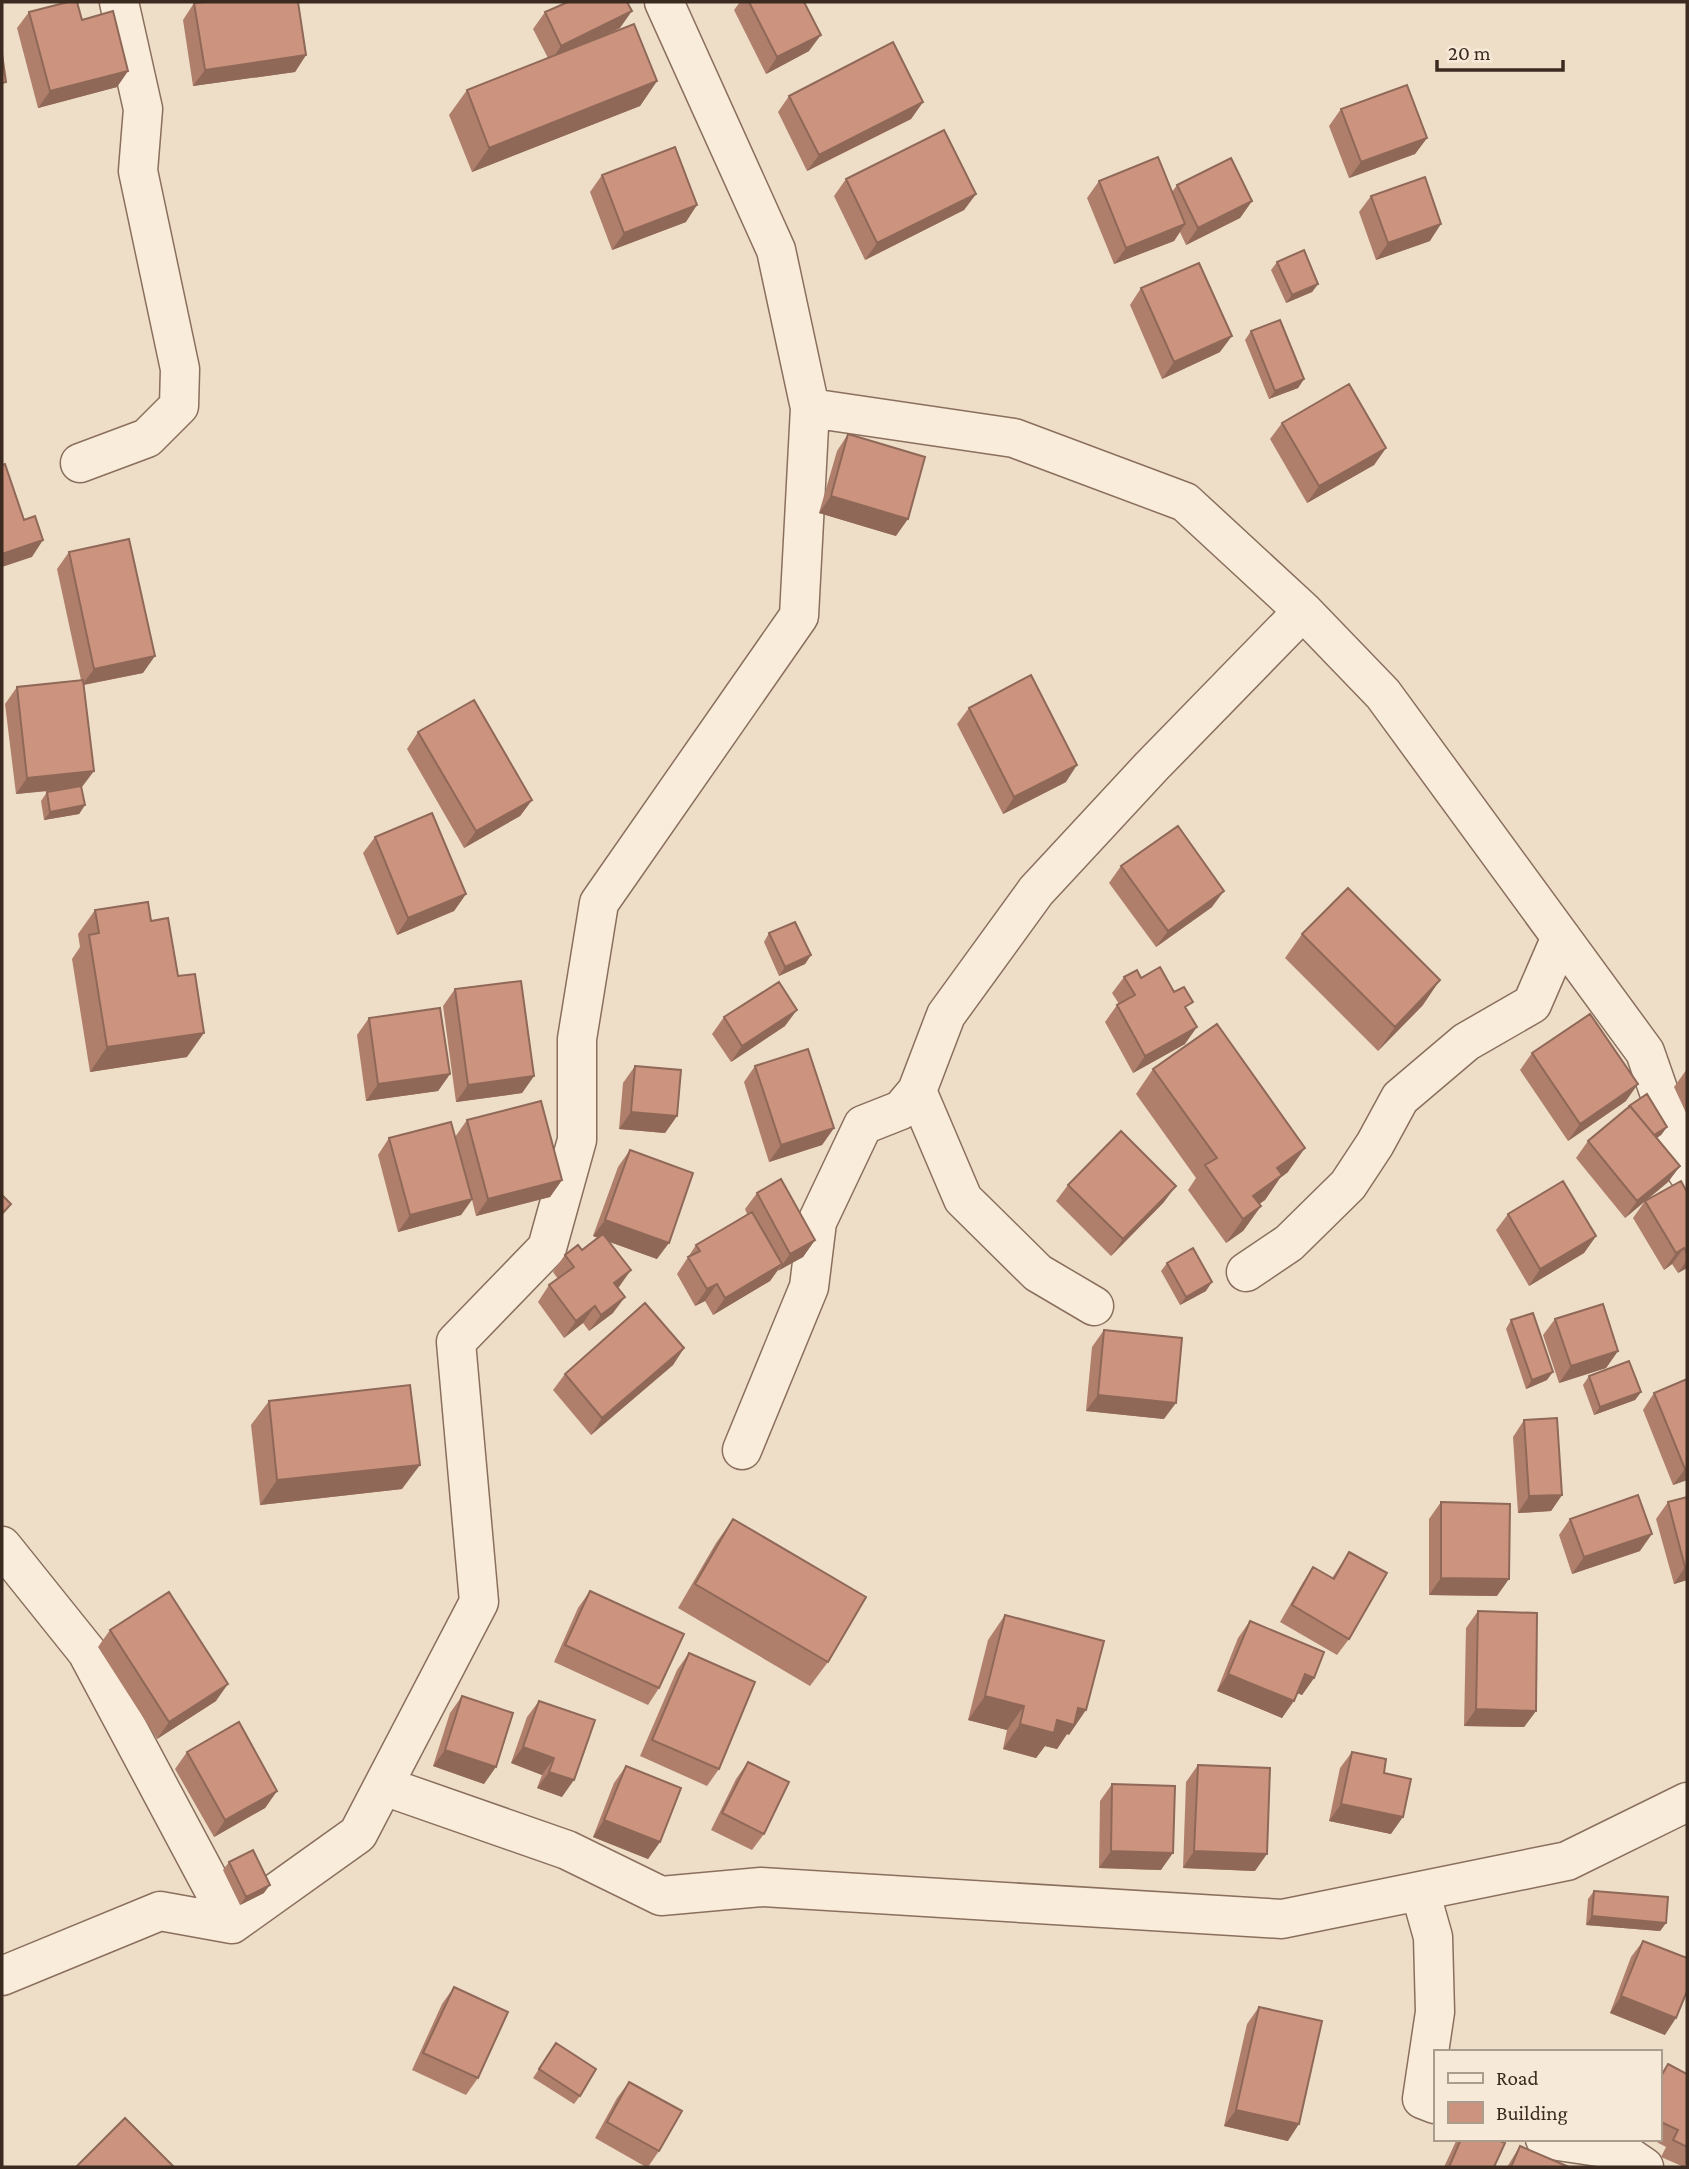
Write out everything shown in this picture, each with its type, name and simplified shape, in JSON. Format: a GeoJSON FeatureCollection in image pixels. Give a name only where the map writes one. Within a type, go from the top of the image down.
{"type":"FeatureCollection","features":[{"type":"Feature","properties":{"kind":"street"},"geometry":{"type":"LineString","coordinates":[[80,463],[147,438],[179,406],[180,369],[138,171],[143,109],[119,2]]}},
{"type":"Feature","properties":{"kind":"street"},"geometry":{"type":"LineString","coordinates":[[2,1976],[160,1911],[232,1924],[358,1834],[479,1602],[456,1342],[547,1248],[577,1140],[577,1039],[599,903],[800,616],[810,408],[776,250],[664,2]]}},
{"type":"Feature","properties":{"kind":"street"},"geometry":{"type":"LineString","coordinates":[[810,408],[1014,438],[1185,502],[1303,611],[1383,694],[1645,1052],[1687,1172]]}},
{"type":"Feature","properties":{"kind":"street"},"geometry":{"type":"LineString","coordinates":[[742,1450],[809,1287],[817,1222],[863,1125],[901,1110],[917,1091],[946,1015],[1036,891],[1151,766],[1303,611]]}},
{"type":"Feature","properties":{"kind":"street"},"geometry":{"type":"LineString","coordinates":[[1246,1272],[1289,1242],[1348,1185],[1375,1144],[1400,1098],[1466,1042],[1532,1004],[1561,937]]}},
{"type":"Feature","properties":{"kind":"street"},"geometry":{"type":"LineString","coordinates":[[917,1091],[964,1199],[1038,1273],[1094,1306]]}},
{"type":"Feature","properties":{"kind":"street"},"geometry":{"type":"LineString","coordinates":[[2,1546],[87,1652],[232,1924]]}},
{"type":"Feature","properties":{"kind":"street"},"geometry":{"type":"LineString","coordinates":[[384,1786],[568,1850],[661,1896],[761,1887],[1282,1919],[1567,1861],[1687,1802]]}},
{"type":"Feature","properties":{"kind":"street"},"geometry":{"type":"LineString","coordinates":[[1420,1891],[1433,1937],[1435,2012],[1422,2099],[1434,2104]]}},
{"type":"Feature","properties":{"kind":"street"},"geometry":{"type":"LineString","coordinates":[[1558,2141],[1619,2150],[1644,2167]]}},
{"type":"Feature","properties":{"kind":"building"},"geometry":{"type":"Polygon","coordinates":[[[77,2],[82,20],[113,11],[128,71],[50,91],[29,12],[77,2]]]}},
{"type":"Feature","properties":{"kind":"building"},"geometry":{"type":"Polygon","coordinates":[[[298,2],[306,55],[205,70],[194,3],[298,2]]]}},
{"type":"Feature","properties":{"kind":"building"},"geometry":{"type":"Polygon","coordinates":[[[568,2],[627,2],[632,11],[561,46],[545,12],[568,2]]]}},
{"type":"Feature","properties":{"kind":"building"},"geometry":{"type":"Polygon","coordinates":[[[749,2],[804,2],[821,35],[777,57],[749,2]]]}},
{"type":"Feature","properties":{"kind":"building"},"geometry":{"type":"Polygon","coordinates":[[[634,24],[657,81],[489,148],[467,90],[634,24]]]}},
{"type":"Feature","properties":{"kind":"building"},"geometry":{"type":"Polygon","coordinates":[[[893,42],[923,102],[819,155],[789,96],[893,42]]]}},
{"type":"Feature","properties":{"kind":"building"},"geometry":{"type":"Polygon","coordinates":[[[2,54],[6,82],[2,83],[2,54]]]}},
{"type":"Feature","properties":{"kind":"building"},"geometry":{"type":"Polygon","coordinates":[[[1407,85],[1427,138],[1361,162],[1341,109],[1407,85]]]}},
{"type":"Feature","properties":{"kind":"building"},"geometry":{"type":"Polygon","coordinates":[[[944,130],[976,194],[877,243],[846,179],[944,130]]]}},
{"type":"Feature","properties":{"kind":"building"},"geometry":{"type":"Polygon","coordinates":[[[675,147],[697,205],[624,233],[602,175],[675,147]]]}},
{"type":"Feature","properties":{"kind":"building"},"geometry":{"type":"Polygon","coordinates":[[[1158,157],[1185,224],[1126,248],[1099,181],[1158,157]]]}},
{"type":"Feature","properties":{"kind":"building"},"geometry":{"type":"Polygon","coordinates":[[[1231,158],[1252,201],[1198,228],[1177,185],[1231,158]]]}},
{"type":"Feature","properties":{"kind":"building"},"geometry":{"type":"Polygon","coordinates":[[[1425,177],[1441,224],[1388,243],[1371,196],[1425,177]]]}},
{"type":"Feature","properties":{"kind":"building"},"geometry":{"type":"Polygon","coordinates":[[[1304,250],[1318,284],[1292,295],[1277,262],[1304,250]]]}},
{"type":"Feature","properties":{"kind":"building"},"geometry":{"type":"Polygon","coordinates":[[[1199,263],[1232,336],[1174,362],[1141,288],[1199,263]]]}},
{"type":"Feature","properties":{"kind":"building"},"geometry":{"type":"Polygon","coordinates":[[[1280,320],[1304,379],[1275,391],[1251,331],[1280,320]]]}},
{"type":"Feature","properties":{"kind":"building"},"geometry":{"type":"Polygon","coordinates":[[[1349,384],[1386,448],[1319,486],[1282,423],[1349,384]]]}},
{"type":"Feature","properties":{"kind":"building"},"geometry":{"type":"Polygon","coordinates":[[[848,434],[925,457],[908,519],[831,496],[848,434]]]}},
{"type":"Feature","properties":{"kind":"building"},"geometry":{"type":"Polygon","coordinates":[[[5,464],[24,520],[35,516],[43,540],[2,554],[2,465],[5,464]]]}},
{"type":"Feature","properties":{"kind":"building"},"geometry":{"type":"Polygon","coordinates":[[[129,539],[155,656],[94,669],[69,552],[129,539]]]}},
{"type":"Feature","properties":{"kind":"building"},"geometry":{"type":"Polygon","coordinates":[[[1031,675],[1077,765],[1014,797],[969,708],[1031,675]]]}},
{"type":"Feature","properties":{"kind":"building"},"geometry":{"type":"Polygon","coordinates":[[[83,680],[94,771],[27,778],[17,687],[83,680]]]}},
{"type":"Feature","properties":{"kind":"building"},"geometry":{"type":"Polygon","coordinates":[[[474,700],[532,800],[476,831],[418,732],[474,700]]]}},
{"type":"Feature","properties":{"kind":"building"},"geometry":{"type":"Polygon","coordinates":[[[81,786],[85,805],[50,812],[47,792],[81,786]]]}},
{"type":"Feature","properties":{"kind":"building"},"geometry":{"type":"Polygon","coordinates":[[[432,813],[466,894],[408,918],[375,837],[432,813]]]}},
{"type":"Feature","properties":{"kind":"building"},"geometry":{"type":"Polygon","coordinates":[[[1178,826],[1224,891],[1168,931],[1121,866],[1178,826]]]}},
{"type":"Feature","properties":{"kind":"building"},"geometry":{"type":"Polygon","coordinates":[[[1348,888],[1440,980],[1395,1027],[1302,934],[1348,888]]]}},
{"type":"Feature","properties":{"kind":"building"},"geometry":{"type":"Polygon","coordinates":[[[148,902],[151,921],[168,918],[178,976],[195,974],[204,1033],[107,1047],[89,935],[99,933],[95,910],[148,902]]]}},
{"type":"Feature","properties":{"kind":"building"},"geometry":{"type":"Polygon","coordinates":[[[795,922],[811,955],[785,967],[769,933],[795,922]]]}},
{"type":"Feature","properties":{"kind":"building"},"geometry":{"type":"Polygon","coordinates":[[[1160,967],[1174,992],[1184,987],[1193,1002],[1185,1007],[1197,1027],[1145,1056],[1117,1005],[1135,995],[1124,977],[1137,970],[1141,978],[1160,967]]]}},
{"type":"Feature","properties":{"kind":"building"},"geometry":{"type":"Polygon","coordinates":[[[521,981],[534,1076],[468,1085],[455,989],[521,981]]]}},
{"type":"Feature","properties":{"kind":"building"},"geometry":{"type":"Polygon","coordinates":[[[779,982],[797,1010],[742,1046],[724,1017],[779,982]]]}},
{"type":"Feature","properties":{"kind":"building"},"geometry":{"type":"Polygon","coordinates":[[[440,1008],[450,1074],[378,1084],[369,1018],[440,1008]]]}},
{"type":"Feature","properties":{"kind":"building"},"geometry":{"type":"Polygon","coordinates":[[[1590,1014],[1638,1084],[1580,1124],[1532,1053],[1590,1014]]]}},
{"type":"Feature","properties":{"kind":"building"},"geometry":{"type":"Polygon","coordinates":[[[1217,1024],[1305,1148],[1277,1168],[1282,1175],[1253,1196],[1261,1206],[1243,1219],[1205,1165],[1217,1158],[1153,1069],[1217,1024]]]}},
{"type":"Feature","properties":{"kind":"building"},"geometry":{"type":"Polygon","coordinates":[[[808,1049],[834,1128],[781,1145],[755,1066],[808,1049]]]}},
{"type":"Feature","properties":{"kind":"building"},"geometry":{"type":"Polygon","coordinates":[[[635,1066],[681,1070],[677,1116],[631,1112],[635,1066]]]}},
{"type":"Feature","properties":{"kind":"building"},"geometry":{"type":"Polygon","coordinates":[[[1647,1094],[1667,1127],[1654,1135],[1629,1107],[1629,1106],[1647,1094]]]}},
{"type":"Feature","properties":{"kind":"building"},"geometry":{"type":"Polygon","coordinates":[[[541,1101],[562,1180],[488,1199],[467,1120],[541,1101]]]}},
{"type":"Feature","properties":{"kind":"building"},"geometry":{"type":"Polygon","coordinates":[[[1630,1106],[1680,1166],[1637,1201],[1588,1141],[1630,1106]]]}},
{"type":"Feature","properties":{"kind":"building"},"geometry":{"type":"Polygon","coordinates":[[[451,1122],[472,1199],[410,1215],[389,1138],[451,1122]]]}},
{"type":"Feature","properties":{"kind":"building"},"geometry":{"type":"Polygon","coordinates":[[[1121,1131],[1176,1186],[1123,1239],[1068,1185],[1121,1131]]]}},
{"type":"Feature","properties":{"kind":"building"},"geometry":{"type":"Polygon","coordinates":[[[630,1150],[693,1173],[669,1243],[605,1220],[630,1150]]]}},
{"type":"Feature","properties":{"kind":"building"},"geometry":{"type":"Polygon","coordinates":[[[781,1179],[815,1240],[790,1254],[757,1193],[781,1179]]]}},
{"type":"Feature","properties":{"kind":"building"},"geometry":{"type":"Polygon","coordinates":[[[1563,1181],[1596,1236],[1540,1269],[1508,1214],[1563,1181]]]}},
{"type":"Feature","properties":{"kind":"building"},"geometry":{"type":"Polygon","coordinates":[[[1681,1181],[1687,1192],[1687,1253],[1684,1248],[1676,1253],[1645,1201],[1681,1181]]]}},
{"type":"Feature","properties":{"kind":"building"},"geometry":{"type":"Polygon","coordinates":[[[2,1195],[11,1204],[2,1214],[2,1195]]]}},
{"type":"Feature","properties":{"kind":"building"},"geometry":{"type":"Polygon","coordinates":[[[752,1212],[782,1264],[725,1298],[717,1284],[707,1289],[688,1257],[700,1251],[696,1245],[752,1212]]]}},
{"type":"Feature","properties":{"kind":"building"},"geometry":{"type":"Polygon","coordinates":[[[603,1234],[631,1270],[614,1283],[625,1297],[601,1315],[595,1306],[576,1321],[549,1285],[574,1267],[565,1255],[578,1245],[582,1250],[603,1234]]]}},
{"type":"Feature","properties":{"kind":"building"},"geometry":{"type":"Polygon","coordinates":[[[1193,1248],[1212,1282],[1186,1297],[1167,1263],[1193,1248]]]}},
{"type":"Feature","properties":{"kind":"building"},"geometry":{"type":"Polygon","coordinates":[[[645,1303],[684,1348],[602,1418],[565,1374],[645,1303]]]}},
{"type":"Feature","properties":{"kind":"building"},"geometry":{"type":"Polygon","coordinates":[[[1603,1304],[1618,1351],[1571,1366],[1555,1319],[1603,1304]]]}},
{"type":"Feature","properties":{"kind":"building"},"geometry":{"type":"Polygon","coordinates":[[[1533,1313],[1553,1372],[1532,1380],[1511,1320],[1533,1313]]]}},
{"type":"Feature","properties":{"kind":"building"},"geometry":{"type":"Polygon","coordinates":[[[1104,1330],[1182,1338],[1176,1403],[1098,1395],[1104,1330]]]}},
{"type":"Feature","properties":{"kind":"building"},"geometry":{"type":"Polygon","coordinates":[[[1629,1361],[1641,1392],[1600,1407],[1589,1376],[1629,1361]]]}},
{"type":"Feature","properties":{"kind":"building"},"geometry":{"type":"Polygon","coordinates":[[[1687,1379],[1687,1468],[1685,1469],[1654,1393],[1687,1379]]]}},
{"type":"Feature","properties":{"kind":"building"},"geometry":{"type":"Polygon","coordinates":[[[410,1385],[420,1465],[277,1480],[269,1401],[410,1385]]]}},
{"type":"Feature","properties":{"kind":"building"},"geometry":{"type":"Polygon","coordinates":[[[1557,1418],[1562,1495],[1529,1496],[1524,1420],[1557,1418]]]}},
{"type":"Feature","properties":{"kind":"building"},"geometry":{"type":"Polygon","coordinates":[[[1638,1495],[1652,1534],[1584,1557],[1570,1519],[1638,1495]]]}},
{"type":"Feature","properties":{"kind":"building"},"geometry":{"type":"Polygon","coordinates":[[[1687,1497],[1687,1567],[1685,1567],[1668,1502],[1687,1497]]]}},
{"type":"Feature","properties":{"kind":"building"},"geometry":{"type":"Polygon","coordinates":[[[1441,1502],[1510,1504],[1509,1579],[1441,1578],[1441,1502]]]}},
{"type":"Feature","properties":{"kind":"building"},"geometry":{"type":"Polygon","coordinates":[[[733,1519],[866,1597],[828,1662],[695,1584],[733,1519]]]}},
{"type":"Feature","properties":{"kind":"building"},"geometry":{"type":"Polygon","coordinates":[[[1349,1552],[1387,1573],[1349,1639],[1292,1605],[1313,1567],[1334,1579],[1349,1552]]]}},
{"type":"Feature","properties":{"kind":"building"},"geometry":{"type":"Polygon","coordinates":[[[590,1591],[684,1634],[659,1688],[565,1645],[590,1591]]]}},
{"type":"Feature","properties":{"kind":"building"},"geometry":{"type":"Polygon","coordinates":[[[169,1592],[228,1684],[169,1722],[110,1630],[169,1592]]]}},
{"type":"Feature","properties":{"kind":"building"},"geometry":{"type":"Polygon","coordinates":[[[1478,1611],[1537,1613],[1536,1711],[1476,1709],[1478,1611]]]}},
{"type":"Feature","properties":{"kind":"building"},"geometry":{"type":"Polygon","coordinates":[[[1005,1615],[1104,1641],[1086,1710],[1078,1708],[1074,1725],[1057,1720],[1054,1733],[1020,1724],[1024,1706],[985,1696],[1005,1615]]]}},
{"type":"Feature","properties":{"kind":"building"},"geometry":{"type":"Polygon","coordinates":[[[1250,1621],[1324,1652],[1314,1678],[1305,1674],[1294,1701],[1228,1674],[1250,1621]]]}},
{"type":"Feature","properties":{"kind":"building"},"geometry":{"type":"Polygon","coordinates":[[[689,1653],[755,1682],[719,1769],[652,1740],[689,1653]]]}},
{"type":"Feature","properties":{"kind":"building"},"geometry":{"type":"Polygon","coordinates":[[[462,1696],[513,1713],[496,1767],[445,1750],[462,1696]]]}},
{"type":"Feature","properties":{"kind":"building"},"geometry":{"type":"Polygon","coordinates":[[[539,1701],[595,1720],[574,1780],[549,1772],[554,1758],[523,1747],[539,1701]]]}},
{"type":"Feature","properties":{"kind":"building"},"geometry":{"type":"Polygon","coordinates":[[[239,1722],[277,1791],[225,1820],[187,1752],[239,1722]]]}},
{"type":"Feature","properties":{"kind":"building"},"geometry":{"type":"Polygon","coordinates":[[[1352,1752],[1386,1759],[1384,1773],[1411,1779],[1403,1817],[1341,1804],[1352,1752]]]}},
{"type":"Feature","properties":{"kind":"building"},"geometry":{"type":"Polygon","coordinates":[[[748,1762],[789,1782],[764,1834],[722,1813],[748,1762]]]}},
{"type":"Feature","properties":{"kind":"building"},"geometry":{"type":"Polygon","coordinates":[[[1198,1765],[1270,1768],[1267,1854],[1194,1851],[1198,1765]]]}},
{"type":"Feature","properties":{"kind":"building"},"geometry":{"type":"Polygon","coordinates":[[[626,1766],[681,1788],[660,1842],[604,1820],[626,1766]]]}},
{"type":"Feature","properties":{"kind":"building"},"geometry":{"type":"Polygon","coordinates":[[[1112,1784],[1175,1786],[1173,1853],[1111,1851],[1112,1784]]]}},
{"type":"Feature","properties":{"kind":"building"},"geometry":{"type":"Polygon","coordinates":[[[253,1850],[270,1885],[246,1897],[229,1862],[253,1850]]]}},
{"type":"Feature","properties":{"kind":"building"},"geometry":{"type":"Polygon","coordinates":[[[1594,1891],[1668,1897],[1666,1923],[1592,1916],[1594,1891]]]}},
{"type":"Feature","properties":{"kind":"building"},"geometry":{"type":"Polygon","coordinates":[[[1643,1941],[1687,1958],[1687,1991],[1676,2018],[1621,1996],[1643,1941]]]}},
{"type":"Feature","properties":{"kind":"building"},"geometry":{"type":"Polygon","coordinates":[[[454,1987],[508,2012],[478,2078],[423,2053],[454,1987]]]}},
{"type":"Feature","properties":{"kind":"building"},"geometry":{"type":"Polygon","coordinates":[[[1259,2007],[1322,2021],[1299,2124],[1236,2110],[1259,2007]]]}},
{"type":"Feature","properties":{"kind":"building"},"geometry":{"type":"Polygon","coordinates":[[[556,2043],[596,2069],[580,2096],[539,2069],[556,2043]]]}},
{"type":"Feature","properties":{"kind":"building"},"geometry":{"type":"Polygon","coordinates":[[[1668,2064],[1687,2074],[1687,2147],[1673,2140],[1678,2130],[1661,2122],[1661,2076],[1668,2064]]]}},
{"type":"Feature","properties":{"kind":"building"},"geometry":{"type":"Polygon","coordinates":[[[629,2082],[682,2111],[659,2151],[607,2122],[629,2082]]]}},
{"type":"Feature","properties":{"kind":"building"},"geometry":{"type":"Polygon","coordinates":[[[125,2118],[174,2167],[76,2167],[125,2118]]]}},
{"type":"Feature","properties":{"kind":"building"},"geometry":{"type":"Polygon","coordinates":[[[1460,2141],[1505,2143],[1494,2167],[1449,2167],[1460,2141]]]}},
{"type":"Feature","properties":{"kind":"building"},"geometry":{"type":"Polygon","coordinates":[[[1520,2146],[1569,2167],[1511,2167],[1520,2146]]]}}]}
